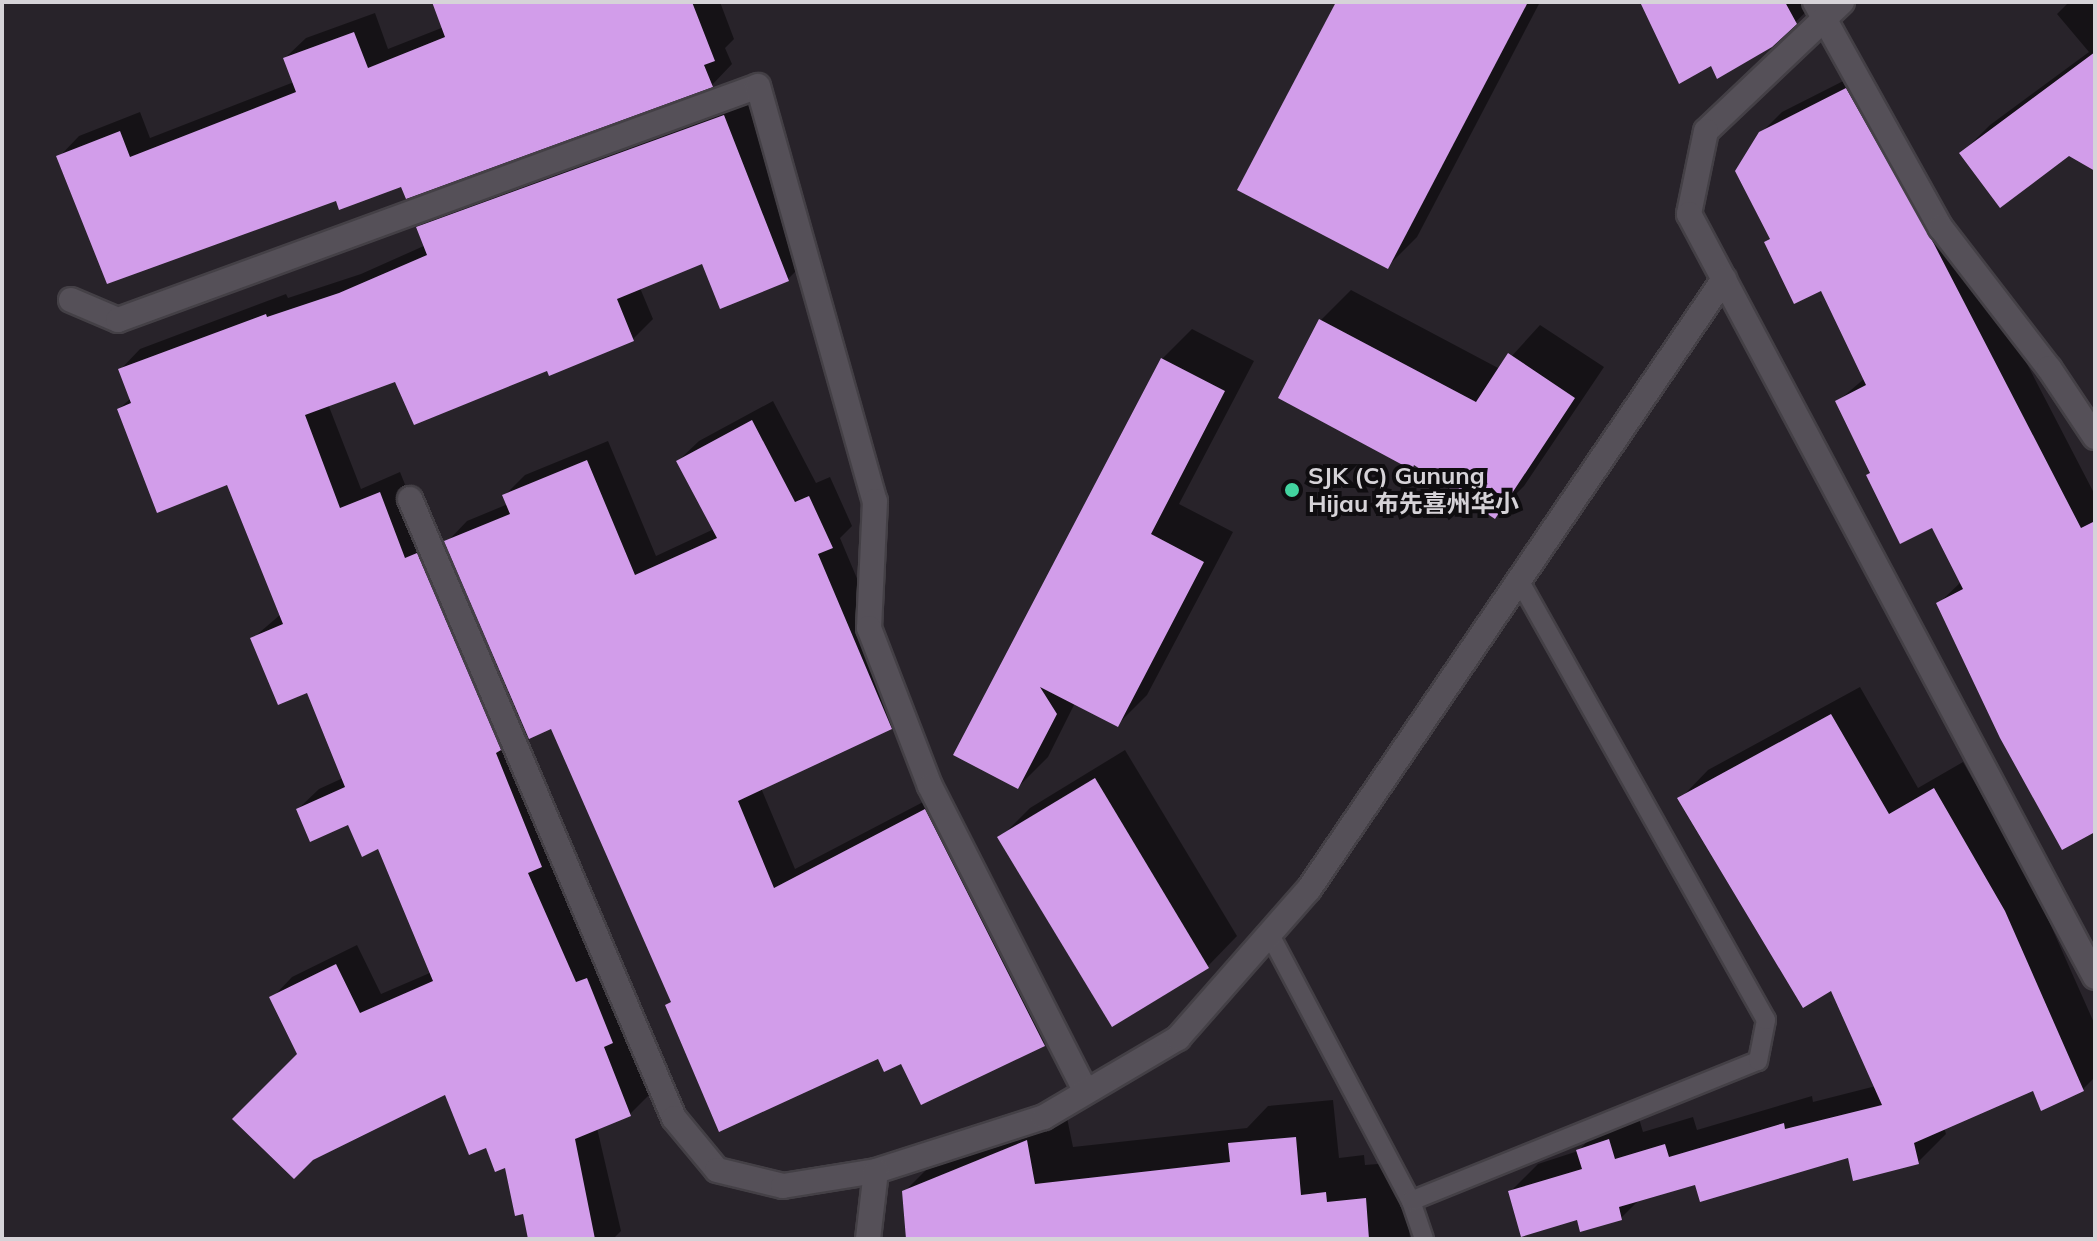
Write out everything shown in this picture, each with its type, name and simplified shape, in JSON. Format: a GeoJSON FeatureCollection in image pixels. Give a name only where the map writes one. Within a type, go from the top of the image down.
{"type":"FeatureCollection","features":[{"type":"Feature","properties":{"kind":"street"},"geometry":{"type":"LineString","coordinates":[[1842,2],[1820,11],[1706,131],[1689,214],[2095,977]]}},
{"type":"Feature","properties":{"kind":"street"},"geometry":{"type":"LineString","coordinates":[[1820,11],[1941,228],[2049,368],[2095,437]]}},
{"type":"Feature","properties":{"kind":"street"},"geometry":{"type":"LineString","coordinates":[[71,300],[118,320],[758,86],[875,501],[869,628],[930,786],[1086,1092]]}},
{"type":"Feature","properties":{"kind":"street"},"geometry":{"type":"LineString","coordinates":[[410,499],[674,1118],[717,1170],[783,1186],[876,1171],[1044,1117],[1178,1038],[1309,889],[1724,279]]}},
{"type":"Feature","properties":{"kind":"street"},"geometry":{"type":"LineString","coordinates":[[868,1239],[876,1171]]}},
{"type":"Feature","properties":{"kind":"lane"},"geometry":{"type":"LineString","coordinates":[[1411,1201],[1758,1061],[1766,1020],[1518,578]]}},
{"type":"Feature","properties":{"kind":"lane"},"geometry":{"type":"LineString","coordinates":[[1269,933],[1411,1201],[1424,1239]]}},
{"type":"Feature","properties":{"kind":"building"},"geometry":{"type":"Polygon","coordinates":[[[432,2],[692,2],[715,61],[704,65],[713,87],[406,199],[401,187],[339,210],[336,201],[107,284],[56,156],[120,131],[130,157],[296,92],[283,58],[354,32],[368,68],[445,37],[432,2]]]}},
{"type":"Feature","properties":{"kind":"building"},"geometry":{"type":"Polygon","coordinates":[[[1336,2],[1528,2],[1388,269],[1237,190],[1336,2]]]}},
{"type":"Feature","properties":{"kind":"building"},"geometry":{"type":"Polygon","coordinates":[[[1640,2],[1785,2],[1797,24],[1772,47],[1717,79],[1711,66],[1679,84],[1640,2]]]}},
{"type":"Feature","properties":{"kind":"building"},"geometry":{"type":"Polygon","coordinates":[[[2095,52],[2095,171],[2069,156],[2000,208],[1959,153],[2095,52]]]}},
{"type":"Feature","properties":{"kind":"building"},"geometry":{"type":"Polygon","coordinates":[[[1846,88],[1934,244],[2081,528],[2095,521],[2095,832],[2062,850],[2000,738],[1936,603],[1963,589],[1932,528],[1900,544],[1866,475],[1870,473],[1835,401],[1866,385],[1821,291],[1794,304],[1764,242],[1770,239],[1735,171],[1759,132],[1846,88]]]}},
{"type":"Feature","properties":{"kind":"building"},"geometry":{"type":"Polygon","coordinates":[[[724,115],[789,281],[720,309],[702,264],[617,299],[634,341],[549,376],[547,371],[414,425],[395,382],[305,415],[340,508],[380,492],[405,558],[417,553],[501,750],[496,753],[542,867],[528,873],[576,982],[587,978],[613,1043],[604,1047],[631,1116],[575,1139],[595,1239],[528,1239],[523,1214],[515,1216],[505,1168],[495,1172],[486,1148],[469,1155],[445,1095],[313,1160],[294,1179],[232,1119],[297,1054],[269,997],[336,964],[360,1013],[433,981],[378,849],[362,857],[348,825],[310,842],[296,809],[345,787],[307,693],[278,705],[250,638],[283,624],[227,485],[157,513],[117,409],[131,403],[118,369],[266,314],[267,317],[339,293],[427,255],[416,227],[724,115]]]}},
{"type":"Feature","properties":{"kind":"building"},"geometry":{"type":"Polygon","coordinates":[[[1319,319],[1476,402],[1508,353],[1575,398],[1495,519],[1414,465],[1412,470],[1278,398],[1319,319]]]}},
{"type":"Feature","properties":{"kind":"building"},"geometry":{"type":"Polygon","coordinates":[[[1161,358],[1225,391],[1151,534],[1204,562],[1118,727],[1040,687],[1057,714],[1018,789],[953,755],[1161,358]]]}},
{"type":"Feature","properties":{"kind":"building"},"geometry":{"type":"Polygon","coordinates":[[[752,420],[795,502],[809,496],[833,548],[818,554],[892,729],[738,801],[774,888],[925,809],[1045,1046],[921,1105],[901,1064],[884,1072],[878,1059],[719,1132],[665,1005],[671,1002],[551,729],[529,739],[444,541],[510,514],[502,495],[587,460],[635,575],[717,538],[676,461],[752,420]]]}},
{"type":"Feature","properties":{"kind":"building"},"geometry":{"type":"Polygon","coordinates":[[[1831,714],[1889,814],[1934,788],[2005,911],[2084,1091],[2041,1111],[2033,1091],[1914,1143],[1919,1164],[1853,1181],[1848,1158],[1700,1202],[1695,1185],[1619,1207],[1622,1220],[1580,1232],[1577,1220],[1521,1237],[1508,1191],[1582,1169],[1576,1150],[1609,1139],[1615,1159],[1665,1144],[1669,1157],[1784,1123],[1785,1129],[1882,1105],[1831,991],[1803,1008],[1677,798],[1831,714]]]}},
{"type":"Feature","properties":{"kind":"building"},"geometry":{"type":"Polygon","coordinates":[[[1095,778],[1209,968],[1112,1027],[997,837],[1095,778]]]}},
{"type":"Feature","properties":{"kind":"building"},"geometry":{"type":"Polygon","coordinates":[[[1296,1137],[1301,1195],[1326,1192],[1327,1202],[1366,1198],[1369,1239],[906,1239],[902,1191],[1027,1140],[1035,1184],[1230,1162],[1228,1143],[1296,1137]]]}},
{"type":"Feature","properties":{"kind":"place","name":"SJK (C) Gunung Hijau 布先喜州华小"},"geometry":{"type":"Point","coordinates":[1292,490]}}]}
